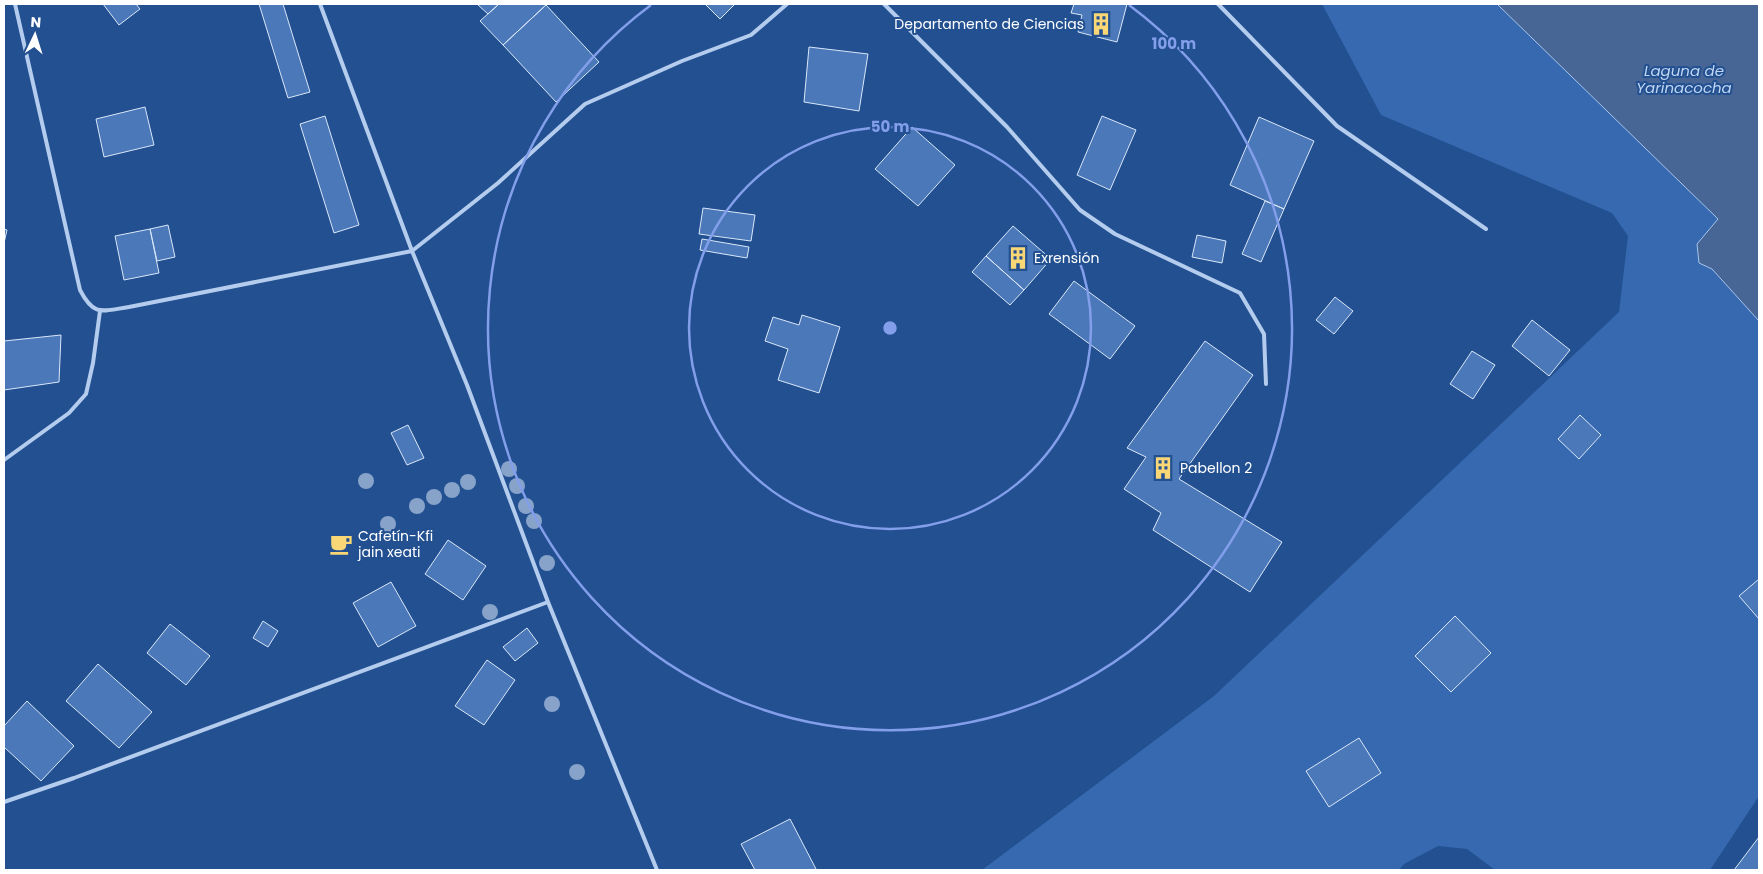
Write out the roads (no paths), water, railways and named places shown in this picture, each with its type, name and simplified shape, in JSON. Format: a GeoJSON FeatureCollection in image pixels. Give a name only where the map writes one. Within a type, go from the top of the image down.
{"type":"FeatureCollection","features":[{"type":"Feature","properties":{"kind":"lane"},"geometry":{"type":"LineString","coordinates":[[15,4],[80,290],[87,304],[100,311],[129,307],[412,251],[498,183],[585,104],[682,61],[751,35],[787,4]]}},
{"type":"Feature","properties":{"kind":"lane"},"geometry":{"type":"LineString","coordinates":[[320,4],[412,251],[467,385],[548,602],[657,870]]}},
{"type":"Feature","properties":{"kind":"lane"},"geometry":{"type":"LineString","coordinates":[[884,4],[1007,127],[1080,210],[1115,234],[1240,293],[1264,334],[1266,384]]}},
{"type":"Feature","properties":{"kind":"lane"},"geometry":{"type":"LineString","coordinates":[[1218,4],[1337,126],[1486,229]]}},
{"type":"Feature","properties":{"kind":"lane"},"geometry":{"type":"LineString","coordinates":[[4,460],[69,413],[86,394],[93,363],[100,311]]}},
{"type":"Feature","properties":{"kind":"lane"},"geometry":{"type":"LineString","coordinates":[[4,802],[74,778],[548,602]]}},
{"type":"Feature","properties":{"kind":"water","name":"Laguna de Yarinacocha"},"geometry":{"type":"Polygon","coordinates":[[[1497,4],[1759,4],[1759,321],[1712,269],[1699,263],[1697,244],[1718,219],[1497,4]]]}},
{"type":"Feature","properties":{"kind":"place","name":"Departamento de Ciencias"},"geometry":{"type":"Point","coordinates":[1101,24]}},
{"type":"Feature","properties":{"kind":"place","name":"Exrensión"},"geometry":{"type":"Point","coordinates":[1018,258]}},
{"type":"Feature","properties":{"kind":"place","name":"Pabellon 2"},"geometry":{"type":"Point","coordinates":[1163,468]}},
{"type":"Feature","properties":{"kind":"place","name":"Cafetín-Kfi jain xeati"},"geometry":{"type":"Point","coordinates":[341,544]}}]}
